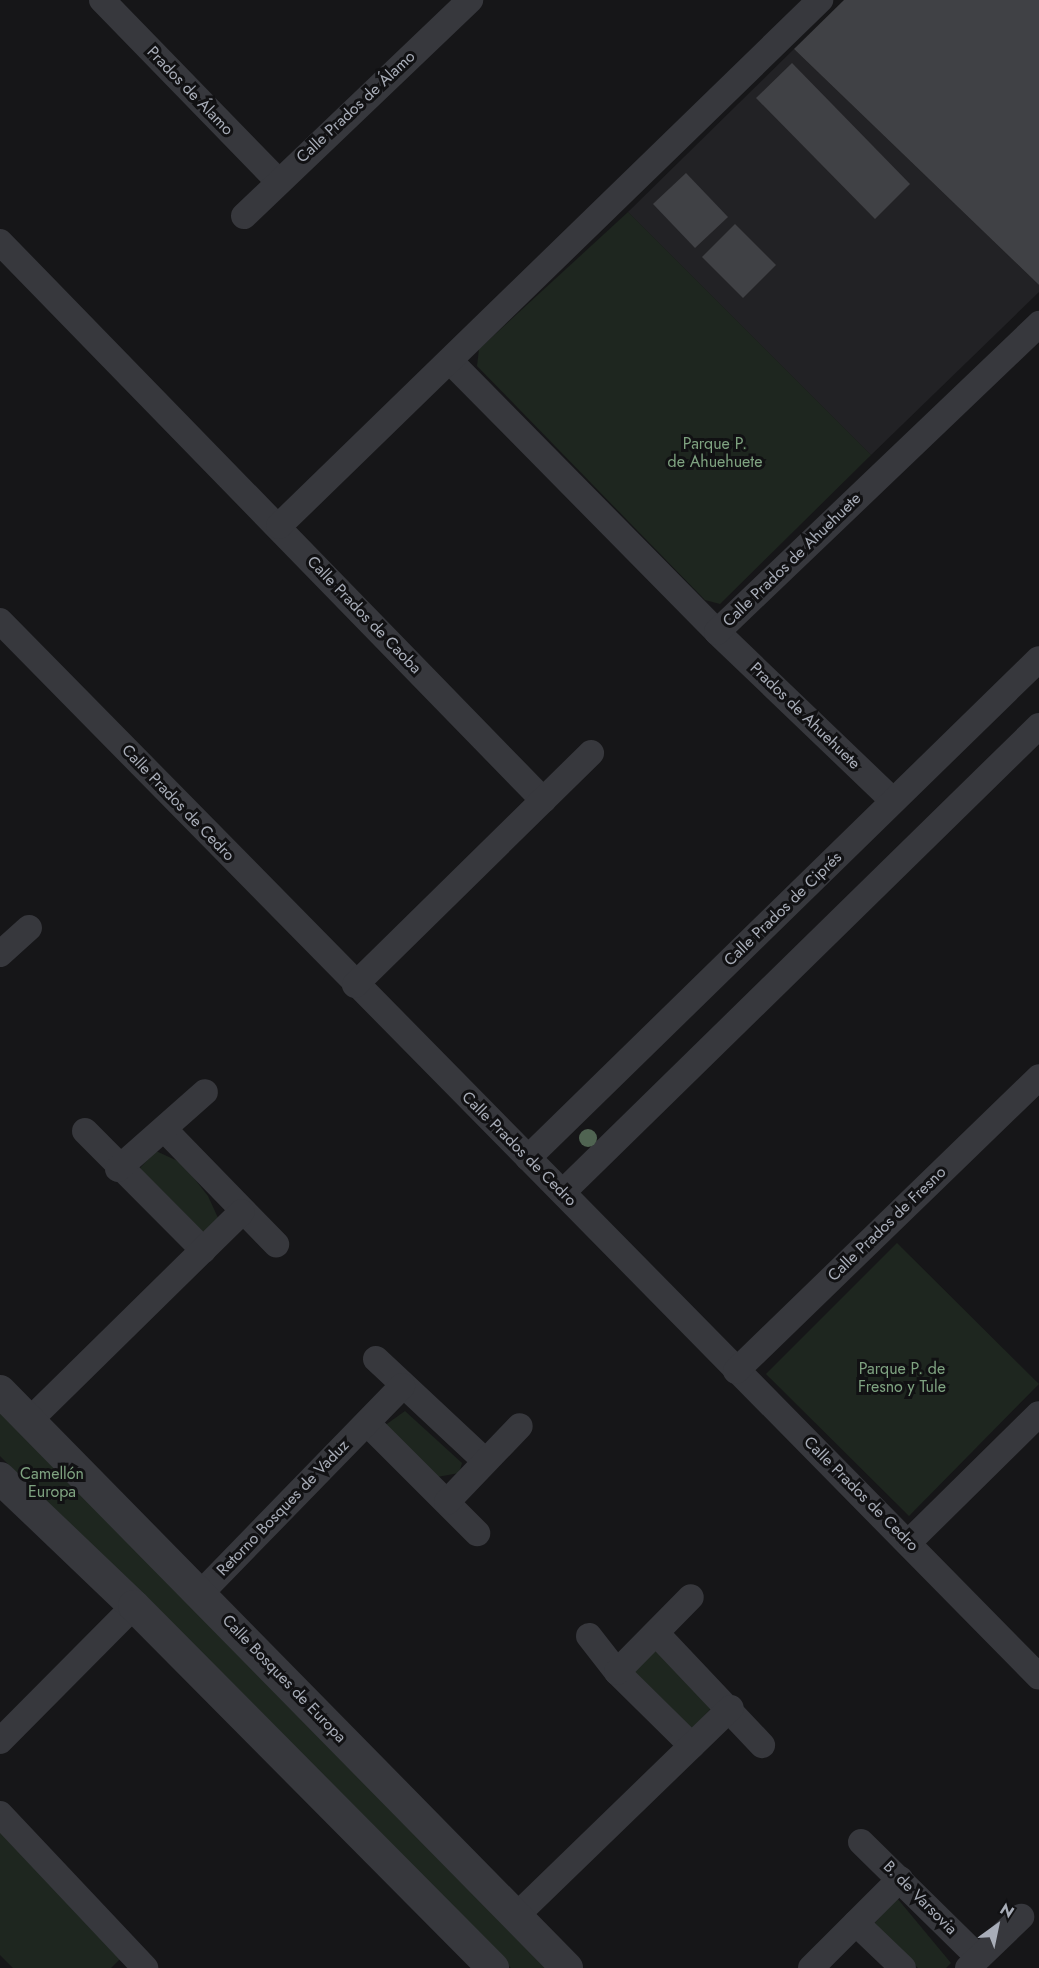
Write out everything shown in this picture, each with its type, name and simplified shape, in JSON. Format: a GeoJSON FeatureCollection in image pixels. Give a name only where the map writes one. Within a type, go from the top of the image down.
{"type":"FeatureCollection","features":[{"type":"Feature","properties":{"kind":"street","name":"Prados de Álamo"},"geometry":{"type":"LineString","coordinates":[[102,0],[278,181]]}},
{"type":"Feature","properties":{"kind":"street"},"geometry":{"type":"LineString","coordinates":[[279,526],[820,0]]}},
{"type":"Feature","properties":{"kind":"street","name":"Calle Prados de Álamo"},"geometry":{"type":"LineString","coordinates":[[244,216],[456,5]]}},
{"type":"Feature","properties":{"kind":"street","name":"Calle Prados de Caoba"},"geometry":{"type":"LineString","coordinates":[[0,242],[279,526],[543,800]]}},
{"type":"Feature","properties":{"kind":"street","name":"Calle Prados de Ahuehuete"},"geometry":{"type":"LineString","coordinates":[[450,361],[717,632],[1039,324]]}},
{"type":"Feature","properties":{"kind":"street","name":"Calle Prados de Cedro"},"geometry":{"type":"LineString","coordinates":[[0,621],[355,985],[563,1192],[736,1371],[909,1542],[1039,1677]]}},
{"type":"Feature","properties":{"kind":"street","name":"Prados de Ahuehuete"},"geometry":{"type":"LineString","coordinates":[[717,632],[893,801]]}},
{"type":"Feature","properties":{"kind":"street","name":"Calle Prados de Ciprés"},"geometry":{"type":"LineString","coordinates":[[528,1158],[1039,659]]}},
{"type":"Feature","properties":{"kind":"street"},"geometry":{"type":"LineString","coordinates":[[563,1192],[1039,726]]}},
{"type":"Feature","properties":{"kind":"street"},"geometry":{"type":"LineString","coordinates":[[355,985],[591,753]]}},
{"type":"Feature","properties":{"kind":"street"},"geometry":{"type":"LineString","coordinates":[[0,954],[29,928]]}},
{"type":"Feature","properties":{"kind":"street","name":"Calle Prados de Fresno"},"geometry":{"type":"LineString","coordinates":[[736,1371],[1039,1077]]}},
{"type":"Feature","properties":{"kind":"street"},"geometry":{"type":"LineString","coordinates":[[118,1169],[205,1092]]}},
{"type":"Feature","properties":{"kind":"street"},"geometry":{"type":"LineString","coordinates":[[164,1130],[242,1212],[276,1244]]}},
{"type":"Feature","properties":{"kind":"street"},"geometry":{"type":"LineString","coordinates":[[85,1131],[118,1169],[203,1250]]}},
{"type":"Feature","properties":{"kind":"street"},"geometry":{"type":"LineString","coordinates":[[29,1421],[242,1212]]}},
{"type":"Feature","properties":{"kind":"street"},"geometry":{"type":"LineString","coordinates":[[376,1359],[402,1386],[485,1461]]}},
{"type":"Feature","properties":{"kind":"street","name":"Retorno Bosques de Vaduz"},"geometry":{"type":"LineString","coordinates":[[200,1594],[402,1386]]}},
{"type":"Feature","properties":{"kind":"street","name":"Calle Bosques de Europa"},"geometry":{"type":"LineString","coordinates":[[0,1391],[567,1968]]}},
{"type":"Feature","properties":{"kind":"street"},"geometry":{"type":"LineString","coordinates":[[909,1542],[1039,1414]]}},
{"type":"Feature","properties":{"kind":"street"},"geometry":{"type":"LineString","coordinates":[[367,1423],[477,1533]]}},
{"type":"Feature","properties":{"kind":"street"},"geometry":{"type":"LineString","coordinates":[[447,1502],[520,1426]]}},
{"type":"Feature","properties":{"kind":"street"},"geometry":{"type":"LineString","coordinates":[[0,1478],[134,1606],[488,1966]]}},
{"type":"Feature","properties":{"kind":"street"},"geometry":{"type":"LineString","coordinates":[[617,1672],[691,1597]]}},
{"type":"Feature","properties":{"kind":"street"},"geometry":{"type":"LineString","coordinates":[[0,1741],[134,1606]]}},
{"type":"Feature","properties":{"kind":"street"},"geometry":{"type":"LineString","coordinates":[[657,1634],[730,1708],[762,1745]]}},
{"type":"Feature","properties":{"kind":"street"},"geometry":{"type":"LineString","coordinates":[[589,1636],[617,1672],[692,1746]]}},
{"type":"Feature","properties":{"kind":"street"},"geometry":{"type":"LineString","coordinates":[[516,1916],[730,1708]]}},
{"type":"Feature","properties":{"kind":"street"},"geometry":{"type":"LineString","coordinates":[[0,1814],[142,1967]]}},
{"type":"Feature","properties":{"kind":"street","name":"B. de Varsovia"},"geometry":{"type":"LineString","coordinates":[[861,1842],[900,1879],[973,1962],[1022,1917]]}},
{"type":"Feature","properties":{"kind":"street"},"geometry":{"type":"LineString","coordinates":[[811,1968],[900,1879]]}},
{"type":"Feature","properties":{"kind":"street"},"geometry":{"type":"LineString","coordinates":[[856,1923],[903,1968]]}},
{"type":"Feature","properties":{"kind":"shaded area"},"geometry":{"type":"Polygon","coordinates":[[[794,49],[1039,285],[1039,292],[871,455],[628,212],[794,49]]]}},
{"type":"Feature","properties":{"kind":"green space","name":"Parque P. de Ahuehuete"},"geometry":{"type":"Polygon","coordinates":[[[628,212],[871,455],[720,604],[705,600],[477,366],[479,349],[628,212]]]}},
{"type":"Feature","properties":{"kind":"green space"},"geometry":{"type":"Polygon","coordinates":[[[156,1151],[182,1163],[208,1196],[219,1220],[212,1230],[196,1232],[158,1199],[140,1168],[156,1151]]]}},
{"type":"Feature","properties":{"kind":"green space","name":"Parque P. de Fresno y Tule"},"geometry":{"type":"Polygon","coordinates":[[[897,1243],[1039,1384],[909,1516],[766,1374],[897,1243]]]}},
{"type":"Feature","properties":{"kind":"green space","name":"Camellón Europa"},"geometry":{"type":"Polygon","coordinates":[[[0,1404],[558,1968],[511,1968],[170,1628],[0,1456],[0,1404]]]}},
{"type":"Feature","properties":{"kind":"green space"},"geometry":{"type":"Polygon","coordinates":[[[405,1411],[462,1463],[459,1473],[437,1477],[384,1426],[405,1411]]]}},
{"type":"Feature","properties":{"kind":"green space"},"geometry":{"type":"Polygon","coordinates":[[[654,1648],[714,1705],[692,1729],[629,1671],[654,1648]]]}},
{"type":"Feature","properties":{"kind":"green space"},"geometry":{"type":"Polygon","coordinates":[[[0,1827],[121,1958],[111,1968],[13,1968],[0,1955],[0,1827]]]}},
{"type":"Feature","properties":{"kind":"green space"},"geometry":{"type":"Polygon","coordinates":[[[897,1898],[951,1963],[946,1968],[918,1968],[873,1925],[897,1898]]]}},
{"type":"Feature","properties":{"kind":"building"},"geometry":{"type":"Polygon","coordinates":[[[844,0],[1039,0],[1039,285],[794,49],[844,0]]]}},
{"type":"Feature","properties":{"kind":"building"},"geometry":{"type":"Polygon","coordinates":[[[792,63],[910,184],[875,219],[756,98],[792,63]]]}},
{"type":"Feature","properties":{"kind":"building"},"geometry":{"type":"Polygon","coordinates":[[[686,173],[728,217],[695,248],[653,204],[686,173]]]}},
{"type":"Feature","properties":{"kind":"building"},"geometry":{"type":"Polygon","coordinates":[[[735,224],[776,265],[743,298],[702,257],[735,224]]]}}]}
